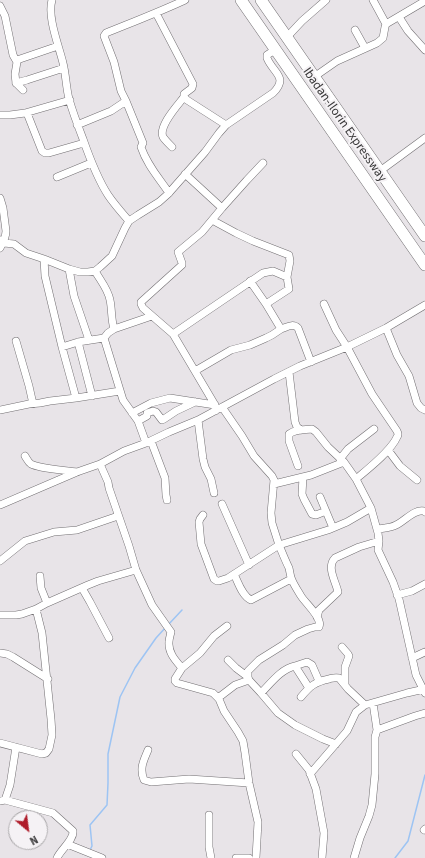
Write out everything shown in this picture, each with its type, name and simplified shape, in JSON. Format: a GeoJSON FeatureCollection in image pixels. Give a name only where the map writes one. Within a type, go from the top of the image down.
{"type":"FeatureCollection","features":[{"type":"Feature","properties":{"kind":"highway","name":"Ibadan-Ilorin Expressway"},"geometry":{"type":"LineString","coordinates":[[241,0],[425,265]]}},
{"type":"Feature","properties":{"kind":"highway","name":"Ibadan-Ilorin Expressway"},"geometry":{"type":"LineString","coordinates":[[261,0],[425,236]]}},
{"type":"Feature","properties":{"kind":"street"},"geometry":{"type":"LineString","coordinates":[[52,0],[51,10],[58,46],[77,124],[91,163],[108,194],[130,221]]}},
{"type":"Feature","properties":{"kind":"street"},"geometry":{"type":"LineString","coordinates":[[169,193],[152,170],[144,156],[141,147],[143,143],[121,91],[114,62],[104,38],[104,34],[185,0]]}},
{"type":"Feature","properties":{"kind":"street"},"geometry":{"type":"LineString","coordinates":[[287,37],[326,0]]}},
{"type":"Feature","properties":{"kind":"street"},"geometry":{"type":"LineString","coordinates":[[314,77],[337,61],[377,43],[383,38],[386,24],[373,0]]}},
{"type":"Feature","properties":{"kind":"street"},"geometry":{"type":"LineString","coordinates":[[386,24],[425,1]]}},
{"type":"Feature","properties":{"kind":"street"},"geometry":{"type":"LineString","coordinates":[[0,6],[5,16],[4,30],[13,55],[17,60],[14,74],[16,83],[22,90]]}},
{"type":"Feature","properties":{"kind":"street"},"geometry":{"type":"LineString","coordinates":[[156,13],[193,84],[192,88],[184,94],[184,97],[170,114],[164,126],[162,136],[172,147]]}},
{"type":"Feature","properties":{"kind":"street"},"geometry":{"type":"LineString","coordinates":[[399,17],[408,31],[425,50]]}},
{"type":"Feature","properties":{"kind":"street"},"geometry":{"type":"LineString","coordinates":[[355,30],[365,48]]}},
{"type":"Feature","properties":{"kind":"street"},"geometry":{"type":"LineString","coordinates":[[17,60],[58,46]]}},
{"type":"Feature","properties":{"kind":"street"},"geometry":{"type":"LineString","coordinates":[[0,198],[6,231],[6,235],[1,244],[14,244],[26,253],[69,269],[80,272],[95,271],[112,256],[125,228],[130,221],[159,202],[169,193],[206,152],[226,125],[273,93],[279,87],[280,78],[267,60],[267,55],[275,50]]}},
{"type":"Feature","properties":{"kind":"street"},"geometry":{"type":"LineString","coordinates":[[16,83],[64,68]]}},
{"type":"Feature","properties":{"kind":"street"},"geometry":{"type":"LineString","coordinates":[[184,97],[226,125]]}},
{"type":"Feature","properties":{"kind":"street"},"geometry":{"type":"LineString","coordinates":[[0,115],[27,113],[70,100]]}},
{"type":"Feature","properties":{"kind":"street"},"geometry":{"type":"LineString","coordinates":[[77,124],[111,110],[126,101]]}},
{"type":"Feature","properties":{"kind":"street"},"geometry":{"type":"LineString","coordinates":[[27,113],[42,151],[45,154],[84,143]]}},
{"type":"Feature","properties":{"kind":"street"},"geometry":{"type":"LineString","coordinates":[[380,171],[425,138]]}},
{"type":"Feature","properties":{"kind":"street"},"geometry":{"type":"LineString","coordinates":[[57,177],[91,163]]}},
{"type":"Feature","properties":{"kind":"street"},"geometry":{"type":"LineString","coordinates":[[248,678],[248,671],[259,660],[283,645],[295,635],[308,629],[319,627],[320,623],[313,610],[301,596],[291,579],[279,545],[272,523],[271,513],[274,480],[272,476],[254,456],[242,436],[217,408],[173,334],[143,308],[141,302],[182,265],[178,252],[202,232],[263,163]]}},
{"type":"Feature","properties":{"kind":"street"},"geometry":{"type":"LineString","coordinates":[[185,174],[222,208]]}},
{"type":"Feature","properties":{"kind":"street"},"geometry":{"type":"LineString","coordinates":[[212,220],[247,239],[289,255],[290,261],[287,277],[289,289],[266,304]]}},
{"type":"Feature","properties":{"kind":"street"},"geometry":{"type":"LineString","coordinates":[[44,259],[45,276],[76,398]]}},
{"type":"Feature","properties":{"kind":"street"},"geometry":{"type":"LineString","coordinates":[[69,269],[74,296],[89,340]]}},
{"type":"Feature","properties":{"kind":"street"},"geometry":{"type":"LineString","coordinates":[[95,271],[110,300],[112,324],[114,329]]}},
{"type":"Feature","properties":{"kind":"street"},"geometry":{"type":"LineString","coordinates":[[173,334],[263,273],[273,271],[287,277]]}},
{"type":"Feature","properties":{"kind":"street"},"geometry":{"type":"LineString","coordinates":[[250,281],[281,329]]}},
{"type":"Feature","properties":{"kind":"street"},"geometry":{"type":"LineString","coordinates":[[324,304],[336,330],[347,347],[376,402],[397,431],[398,435],[388,450],[356,479]]}},
{"type":"Feature","properties":{"kind":"street"},"geometry":{"type":"LineString","coordinates":[[0,505],[77,472],[91,468],[124,451],[149,442],[198,420],[217,408],[260,386],[386,328],[425,305]]}},
{"type":"Feature","properties":{"kind":"street"},"geometry":{"type":"LineString","coordinates":[[62,347],[78,342],[104,338],[114,329],[152,316]]}},
{"type":"Feature","properties":{"kind":"street"},"geometry":{"type":"LineString","coordinates":[[195,370],[231,350],[250,345],[291,325],[296,327],[311,362]]}},
{"type":"Feature","properties":{"kind":"street"},"geometry":{"type":"LineString","coordinates":[[386,328],[397,355],[409,376],[417,403],[425,410]]}},
{"type":"Feature","properties":{"kind":"street"},"geometry":{"type":"LineString","coordinates":[[104,338],[125,404],[138,421],[166,478],[167,500]]}},
{"type":"Feature","properties":{"kind":"street"},"geometry":{"type":"LineString","coordinates":[[16,341],[33,404]]}},
{"type":"Feature","properties":{"kind":"street"},"geometry":{"type":"LineString","coordinates":[[78,342],[92,396]]}},
{"type":"Feature","properties":{"kind":"street"},"geometry":{"type":"LineString","coordinates":[[289,372],[295,422],[297,427],[301,430]]}},
{"type":"Feature","properties":{"kind":"street"},"geometry":{"type":"LineString","coordinates":[[0,410],[29,404],[120,391]]}},
{"type":"Feature","properties":{"kind":"street"},"geometry":{"type":"LineString","coordinates":[[132,413],[151,403],[170,398],[196,402],[217,408]]}},
{"type":"Feature","properties":{"kind":"street"},"geometry":{"type":"LineString","coordinates":[[138,421],[147,416],[147,413],[153,411],[156,412],[162,420],[176,411],[196,402]]}},
{"type":"Feature","properties":{"kind":"street"},"geometry":{"type":"LineString","coordinates":[[198,420],[203,459],[211,479],[214,493]]}},
{"type":"Feature","properties":{"kind":"street"},"geometry":{"type":"LineString","coordinates":[[298,466],[289,441],[289,434],[297,430],[312,429],[342,460],[356,479],[371,508],[377,529],[379,541],[378,550],[393,582],[416,675],[424,690],[407,692],[365,705],[360,708],[356,712],[347,731],[310,774]]}},
{"type":"Feature","properties":{"kind":"street"},"geometry":{"type":"LineString","coordinates":[[274,484],[311,475],[342,460],[348,449],[374,429]]}},
{"type":"Feature","properties":{"kind":"street"},"geometry":{"type":"LineString","coordinates":[[388,450],[400,466],[417,480]]}},
{"type":"Feature","properties":{"kind":"street"},"geometry":{"type":"LineString","coordinates":[[25,456],[28,462],[33,465],[77,472]]}},
{"type":"Feature","properties":{"kind":"street"},"geometry":{"type":"LineString","coordinates":[[100,464],[108,482],[136,570],[152,605],[171,632],[169,643],[173,659],[182,668]]}},
{"type":"Feature","properties":{"kind":"street"},"geometry":{"type":"LineString","coordinates":[[303,477],[302,494],[312,514],[316,515],[326,511]]}},
{"type":"Feature","properties":{"kind":"street"},"geometry":{"type":"LineString","coordinates":[[320,497],[333,528]]}},
{"type":"Feature","properties":{"kind":"street"},"geometry":{"type":"LineString","coordinates":[[222,504],[249,565]]}},
{"type":"Feature","properties":{"kind":"street"},"geometry":{"type":"LineString","coordinates":[[203,515],[199,522],[200,544],[214,579],[219,581],[228,578],[279,545],[333,528],[371,508]]}},
{"type":"Feature","properties":{"kind":"street"},"geometry":{"type":"LineString","coordinates":[[377,529],[396,526],[417,512],[425,512]]}},
{"type":"Feature","properties":{"kind":"street"},"geometry":{"type":"LineString","coordinates":[[0,561],[25,541],[54,532],[77,530],[118,516]]}},
{"type":"Feature","properties":{"kind":"street"},"geometry":{"type":"LineString","coordinates":[[317,617],[319,610],[338,592],[331,569],[333,560],[359,547],[379,541]]}},
{"type":"Feature","properties":{"kind":"street"},"geometry":{"type":"LineString","coordinates":[[0,615],[16,615],[36,609],[47,602],[98,581],[136,570]]}},
{"type":"Feature","properties":{"kind":"street"},"geometry":{"type":"LineString","coordinates":[[234,574],[245,596],[251,600],[291,579]]}},
{"type":"Feature","properties":{"kind":"street"},"geometry":{"type":"LineString","coordinates":[[40,576],[40,588],[47,602]]}},
{"type":"Feature","properties":{"kind":"street"},"geometry":{"type":"LineString","coordinates":[[397,595],[412,591],[425,584]]}},
{"type":"Feature","properties":{"kind":"street"},"geometry":{"type":"LineString","coordinates":[[82,588],[109,638]]}},
{"type":"Feature","properties":{"kind":"street"},"geometry":{"type":"LineString","coordinates":[[0,742],[42,754],[46,753],[49,749],[52,735],[48,679],[42,634],[36,609]]}},
{"type":"Feature","properties":{"kind":"street"},"geometry":{"type":"LineString","coordinates":[[227,626],[214,636],[200,653],[182,668],[175,679],[176,682],[213,693],[218,698],[226,714],[238,732],[245,753],[249,783],[258,822],[256,858]]}},
{"type":"Feature","properties":{"kind":"street"},"geometry":{"type":"LineString","coordinates":[[342,647],[349,656],[345,667],[345,685]]}},
{"type":"Feature","properties":{"kind":"street"},"geometry":{"type":"LineString","coordinates":[[412,658],[425,652]]}},
{"type":"Feature","properties":{"kind":"street"},"geometry":{"type":"LineString","coordinates":[[0,653],[13,656],[48,679]]}},
{"type":"Feature","properties":{"kind":"street"},"geometry":{"type":"LineString","coordinates":[[228,660],[248,678],[278,713],[323,739],[336,744]]}},
{"type":"Feature","properties":{"kind":"street"},"geometry":{"type":"LineString","coordinates":[[261,693],[281,673],[290,667],[307,662],[312,665],[319,681]]}},
{"type":"Feature","properties":{"kind":"street"},"geometry":{"type":"LineString","coordinates":[[295,666],[309,688]]}},
{"type":"Feature","properties":{"kind":"street"},"geometry":{"type":"LineString","coordinates":[[301,697],[309,688],[319,681],[335,677],[339,678],[348,690],[365,705]]}},
{"type":"Feature","properties":{"kind":"street"},"geometry":{"type":"LineString","coordinates":[[218,698],[235,685],[248,678]]}},
{"type":"Feature","properties":{"kind":"street"},"geometry":{"type":"LineString","coordinates":[[354,858],[372,805],[375,774],[375,737],[377,730],[373,703]]}},
{"type":"Feature","properties":{"kind":"street"},"geometry":{"type":"LineString","coordinates":[[377,730],[415,716],[425,714]]}},
{"type":"Feature","properties":{"kind":"street"},"geometry":{"type":"LineString","coordinates":[[16,747],[10,785],[3,801],[53,813],[73,831],[74,834],[72,838],[57,858]]}},
{"type":"Feature","properties":{"kind":"street"},"geometry":{"type":"LineString","coordinates":[[148,750],[141,769],[144,780],[147,781],[189,779],[249,783]]}},
{"type":"Feature","properties":{"kind":"street"},"geometry":{"type":"LineString","coordinates":[[296,754],[309,770],[316,789],[324,832],[322,858]]}},
{"type":"Feature","properties":{"kind":"street"},"geometry":{"type":"LineString","coordinates":[[209,815],[210,858]]}},
{"type":"Feature","properties":{"kind":"street"},"geometry":{"type":"LineString","coordinates":[[67,844],[102,858]]}},
{"type":"Feature","properties":{"kind":"street"},"geometry":{"type":"LineString","coordinates":[[236,858],[249,858]]}},
{"type":"Feature","properties":{"kind":"waterway"},"geometry":{"type":"LineString","coordinates":[[168,625],[182,610]]}},
{"type":"Feature","properties":{"kind":"waterway"},"geometry":{"type":"LineString","coordinates":[[90,850],[92,846],[90,825],[107,805],[108,754],[120,697],[135,668],[156,638],[166,627]]}},
{"type":"Feature","properties":{"kind":"waterway"},"geometry":{"type":"LineString","coordinates":[[395,858],[408,841],[425,775]]}}]}
